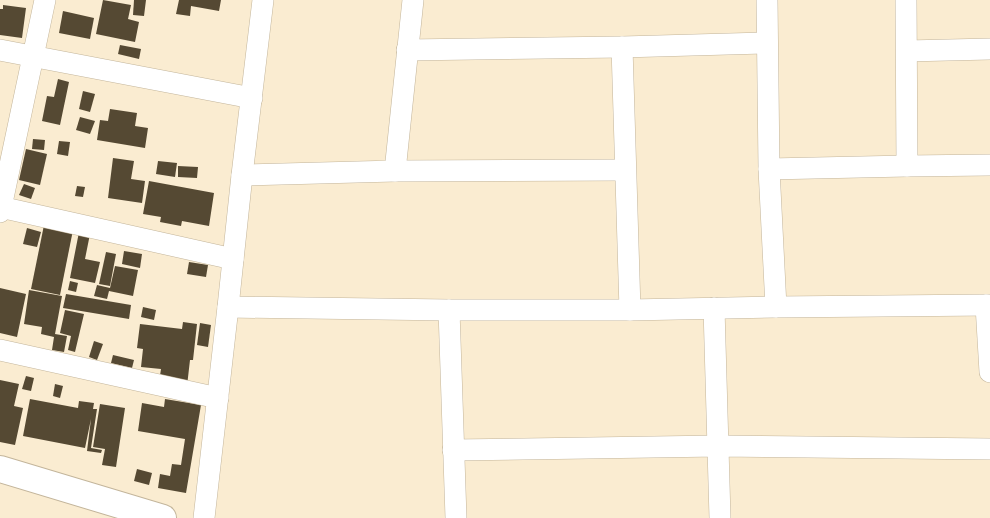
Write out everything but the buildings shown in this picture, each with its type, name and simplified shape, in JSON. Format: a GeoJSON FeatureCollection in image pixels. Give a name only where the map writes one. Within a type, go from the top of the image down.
{"type":"FeatureCollection","features":[{"type":"Feature","properties":{"kind":"street"},"geometry":{"type":"LineString","coordinates":[[45,0],[0,209],[233,259]]}},
{"type":"Feature","properties":{"kind":"street"},"geometry":{"type":"LineString","coordinates":[[204,518],[242,175],[264,0]]}},
{"type":"Feature","properties":{"kind":"street"},"geometry":{"type":"LineString","coordinates":[[395,171],[413,0]]}},
{"type":"Feature","properties":{"kind":"street"},"geometry":{"type":"LineString","coordinates":[[767,0],[769,169],[776,307]]}},
{"type":"Feature","properties":{"kind":"street"},"geometry":{"type":"LineString","coordinates":[[906,0],[907,166]]}},
{"type":"Feature","properties":{"kind":"street"},"geometry":{"type":"LineString","coordinates":[[408,50],[622,47],[767,42]]}},
{"type":"Feature","properties":{"kind":"street"},"geometry":{"type":"LineString","coordinates":[[622,47],[630,310]]}},
{"type":"Feature","properties":{"kind":"street"},"geometry":{"type":"LineString","coordinates":[[906,51],[990,49]]}},
{"type":"Feature","properties":{"kind":"street"},"geometry":{"type":"LineString","coordinates":[[0,50],[252,98]]}},
{"type":"Feature","properties":{"kind":"street"},"geometry":{"type":"LineString","coordinates":[[769,169],[990,165]]}},
{"type":"Feature","properties":{"kind":"street"},"geometry":{"type":"LineString","coordinates":[[242,175],[395,171],[625,170]]}},
{"type":"Feature","properties":{"kind":"street"},"geometry":{"type":"LineString","coordinates":[[228,307],[630,310],[988,305],[990,372]]}},
{"type":"Feature","properties":{"kind":"street"},"geometry":{"type":"LineString","coordinates":[[714,308],[720,518]]}},
{"type":"Feature","properties":{"kind":"street"},"geometry":{"type":"LineString","coordinates":[[449,310],[456,518]]}},
{"type":"Feature","properties":{"kind":"street"},"geometry":{"type":"LineString","coordinates":[[0,350],[218,398]]}},
{"type":"Feature","properties":{"kind":"street"},"geometry":{"type":"LineString","coordinates":[[453,450],[718,446],[990,449]]}},
{"type":"Feature","properties":{"kind":"street"},"geometry":{"type":"LineString","coordinates":[[0,469],[163,518]]}}]}
